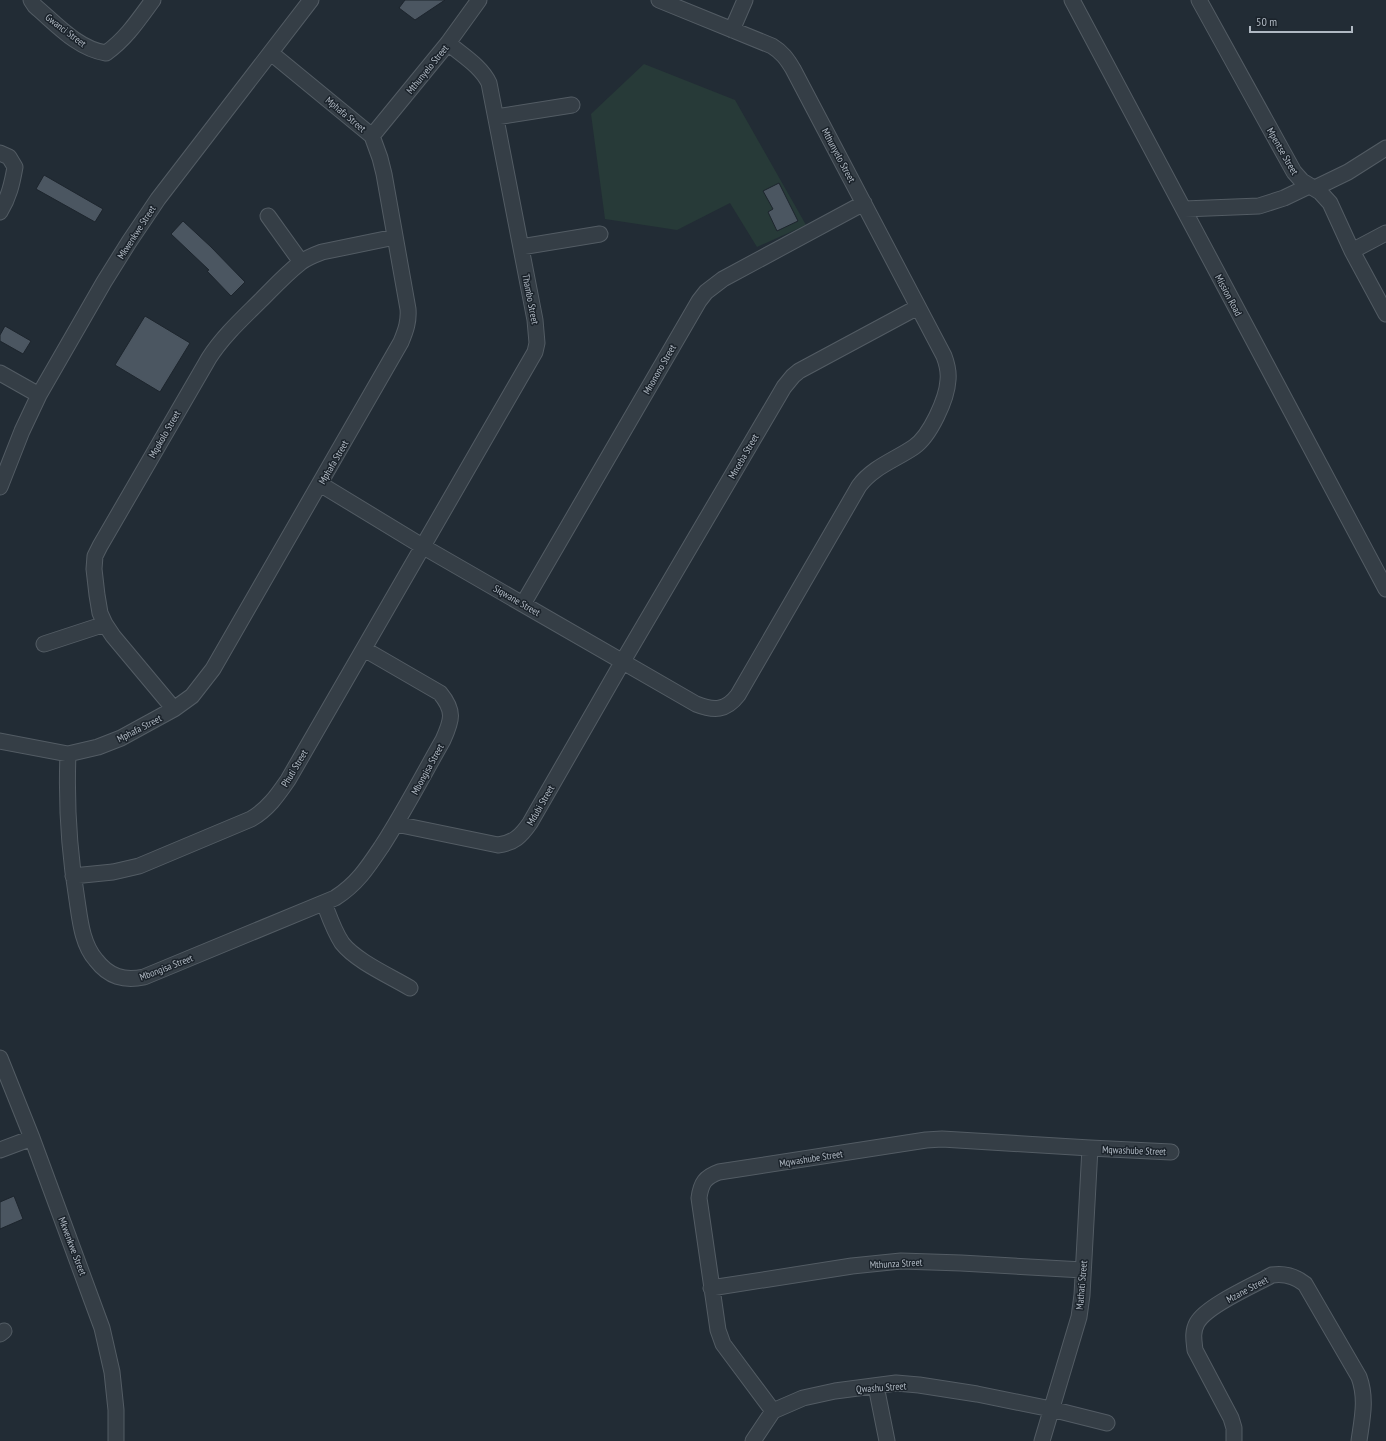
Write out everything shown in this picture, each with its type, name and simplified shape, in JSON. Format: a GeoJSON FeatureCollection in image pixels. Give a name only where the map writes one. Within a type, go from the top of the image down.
{"type":"FeatureCollection","features":[{"type":"Feature","properties":{"kind":"street","name":"Gwanci Street"},"geometry":{"type":"LineString","coordinates":[[31,0],[41,11],[77,41],[96,51],[106,52],[116,46],[153,0]]}},
{"type":"Feature","properties":{"kind":"street","name":"Mkwenkwe Street"},"geometry":{"type":"LineString","coordinates":[[0,487],[22,431],[39,395],[104,282],[141,224],[158,199],[311,0]]}},
{"type":"Feature","properties":{"kind":"street","name":"Mthunyelo Street"},"geometry":{"type":"LineString","coordinates":[[372,136],[448,43],[479,0]]}},
{"type":"Feature","properties":{"kind":"street","name":"Mthunyelo Street"},"geometry":{"type":"LineString","coordinates":[[659,0],[772,46],[780,50],[787,58],[948,366],[948,381],[939,410],[934,423],[926,436],[915,446],[874,470],[865,478],[738,695],[734,701],[717,709]]}},
{"type":"Feature","properties":{"kind":"street"},"geometry":{"type":"LineString","coordinates":[[732,30],[745,0]]}},
{"type":"Feature","properties":{"kind":"street","name":"Mission Road"},"geometry":{"type":"LineString","coordinates":[[1072,0],[1386,589]]}},
{"type":"Feature","properties":{"kind":"street","name":"Mpentse Street"},"geometry":{"type":"LineString","coordinates":[[1199,0],[1294,172],[1302,181],[1320,192],[1330,203],[1352,251],[1386,314]]}},
{"type":"Feature","properties":{"kind":"street","name":"Thambo Street"},"geometry":{"type":"LineString","coordinates":[[422,546],[535,352],[537,343],[537,333],[489,83],[486,75],[477,66],[448,43]]}},
{"type":"Feature","properties":{"kind":"street","name":"Mphafa Street"},"geometry":{"type":"LineString","coordinates":[[0,741],[68,754],[98,747],[121,738],[174,710],[192,696],[213,669],[398,348],[406,330],[409,319],[408,309],[384,174],[372,136],[271,53]]}},
{"type":"Feature","properties":{"kind":"street"},"geometry":{"type":"LineString","coordinates":[[496,118],[572,105]]}},
{"type":"Feature","properties":{"kind":"street"},"geometry":{"type":"LineString","coordinates":[[1184,209],[1259,206],[1284,198],[1348,172],[1386,148]]}},
{"type":"Feature","properties":{"kind":"street"},"geometry":{"type":"LineString","coordinates":[[0,153],[8,157],[15,167],[12,187],[0,212]]}},
{"type":"Feature","properties":{"kind":"street","name":"Mnonono Street"},"geometry":{"type":"LineString","coordinates":[[523,604],[699,301],[706,292],[723,278],[864,203]]}},
{"type":"Feature","properties":{"kind":"street"},"geometry":{"type":"LineString","coordinates":[[268,216],[301,262]]}},
{"type":"Feature","properties":{"kind":"street"},"geometry":{"type":"LineString","coordinates":[[1352,251],[1386,233]]}},
{"type":"Feature","properties":{"kind":"street"},"geometry":{"type":"LineString","coordinates":[[521,247],[600,234]]}},
{"type":"Feature","properties":{"kind":"street","name":"Mqokolo Street"},"geometry":{"type":"LineString","coordinates":[[174,710],[113,636],[105,624],[100,613],[94,569],[95,556],[216,346],[301,262],[322,252],[395,237]]}},
{"type":"Feature","properties":{"kind":"street","name":"Mnceba Street"},"geometry":{"type":"LineString","coordinates":[[623,661],[773,405],[792,376],[918,307]]}},
{"type":"Feature","properties":{"kind":"street"},"geometry":{"type":"LineString","coordinates":[[0,373],[39,395]]}},
{"type":"Feature","properties":{"kind":"street","name":"Siqwane Street"},"geometry":{"type":"LineString","coordinates":[[320,484],[422,546],[696,704],[706,708],[717,709]]}},
{"type":"Feature","properties":{"kind":"street","name":"Phuti Street"},"geometry":{"type":"LineString","coordinates":[[73,876],[113,872],[139,866],[251,819],[271,804],[288,780],[422,546]]}},
{"type":"Feature","properties":{"kind":"street"},"geometry":{"type":"LineString","coordinates":[[44,644],[105,624]]}},
{"type":"Feature","properties":{"kind":"street","name":"Mbongisa Street"},"geometry":{"type":"LineString","coordinates":[[68,754],[67,814],[73,876],[81,925],[88,948],[95,960],[113,975],[133,979],[144,977],[335,898],[348,890],[358,880],[396,824],[443,740],[450,726],[452,716],[445,699],[440,693],[364,649]]}},
{"type":"Feature","properties":{"kind":"street","name":"Mdubi Street"},"geometry":{"type":"LineString","coordinates":[[396,824],[489,844],[503,845],[516,840],[523,834],[530,823],[623,661]]}},
{"type":"Feature","properties":{"kind":"street"},"geometry":{"type":"LineString","coordinates":[[324,903],[342,942],[349,950],[371,966],[410,988]]}},
{"type":"Feature","properties":{"kind":"street","name":"Mkwenkwe Street"},"geometry":{"type":"LineString","coordinates":[[0,1058],[32,1138],[102,1328],[112,1372],[116,1410],[116,1441]]}},
{"type":"Feature","properties":{"kind":"street"},"geometry":{"type":"LineString","coordinates":[[0,1150],[32,1138]]}},
{"type":"Feature","properties":{"kind":"street","name":"Mqwashube Street"},"geometry":{"type":"LineString","coordinates":[[773,1411],[723,1344],[718,1330],[699,1198],[700,1188],[705,1180],[712,1175],[719,1172],[926,1140],[958,1139],[1171,1152]]}},
{"type":"Feature","properties":{"kind":"street","name":"Mathati Street"},"geometry":{"type":"LineString","coordinates":[[1042,1441],[1079,1317],[1082,1295],[1090,1148]]}},
{"type":"Feature","properties":{"kind":"street","name":"Mthunza Street"},"geometry":{"type":"LineString","coordinates":[[711,1288],[852,1266],[901,1261],[1083,1270]]}},
{"type":"Feature","properties":{"kind":"street","name":"Mzane Street"},"geometry":{"type":"LineString","coordinates":[[1234,1441],[1234,1428],[1231,1418],[1195,1350],[1193,1339],[1194,1330],[1197,1322],[1211,1308],[1272,1275],[1280,1274],[1298,1278],[1305,1284],[1359,1377],[1363,1388],[1364,1400],[1359,1441]]}},
{"type":"Feature","properties":{"kind":"street","name":"Qwashu Street"},"geometry":{"type":"LineString","coordinates":[[773,1411],[803,1398],[818,1394],[896,1383],[919,1385],[1051,1409],[1107,1423]]}},
{"type":"Feature","properties":{"kind":"street"},"geometry":{"type":"LineString","coordinates":[[876,1386],[887,1441]]}},
{"type":"Feature","properties":{"kind":"street"},"geometry":{"type":"LineString","coordinates":[[753,1441],[773,1411]]}},
{"type":"Feature","properties":{"kind":"green space"},"geometry":{"type":"Polygon","coordinates":[[[644,64],[735,100],[806,225],[757,247],[730,203],[677,230],[605,219],[591,114],[644,64]]]}},
{"type":"Feature","properties":{"kind":"building"},"geometry":{"type":"Polygon","coordinates":[[[405,0],[445,0],[415,20],[399,8],[405,0]]]}},
{"type":"Feature","properties":{"kind":"building"},"geometry":{"type":"Polygon","coordinates":[[[44,175],[103,209],[95,222],[36,189],[44,175]]]}},
{"type":"Feature","properties":{"kind":"building"},"geometry":{"type":"Polygon","coordinates":[[[779,183],[798,221],[777,231],[768,212],[773,209],[763,191],[779,183]]]}},
{"type":"Feature","properties":{"kind":"building"},"geometry":{"type":"Polygon","coordinates":[[[183,221],[245,282],[231,296],[207,271],[209,270],[171,234],[183,221]]]}},
{"type":"Feature","properties":{"kind":"building"},"geometry":{"type":"Polygon","coordinates":[[[145,316],[190,343],[160,392],[115,365],[145,316]]]}},
{"type":"Feature","properties":{"kind":"building"},"geometry":{"type":"Polygon","coordinates":[[[5,326],[31,341],[23,354],[0,341],[0,335],[5,326]]]}},
{"type":"Feature","properties":{"kind":"building"},"geometry":{"type":"Polygon","coordinates":[[[14,1196],[23,1219],[0,1229],[0,1202],[14,1196]]]}}]}
